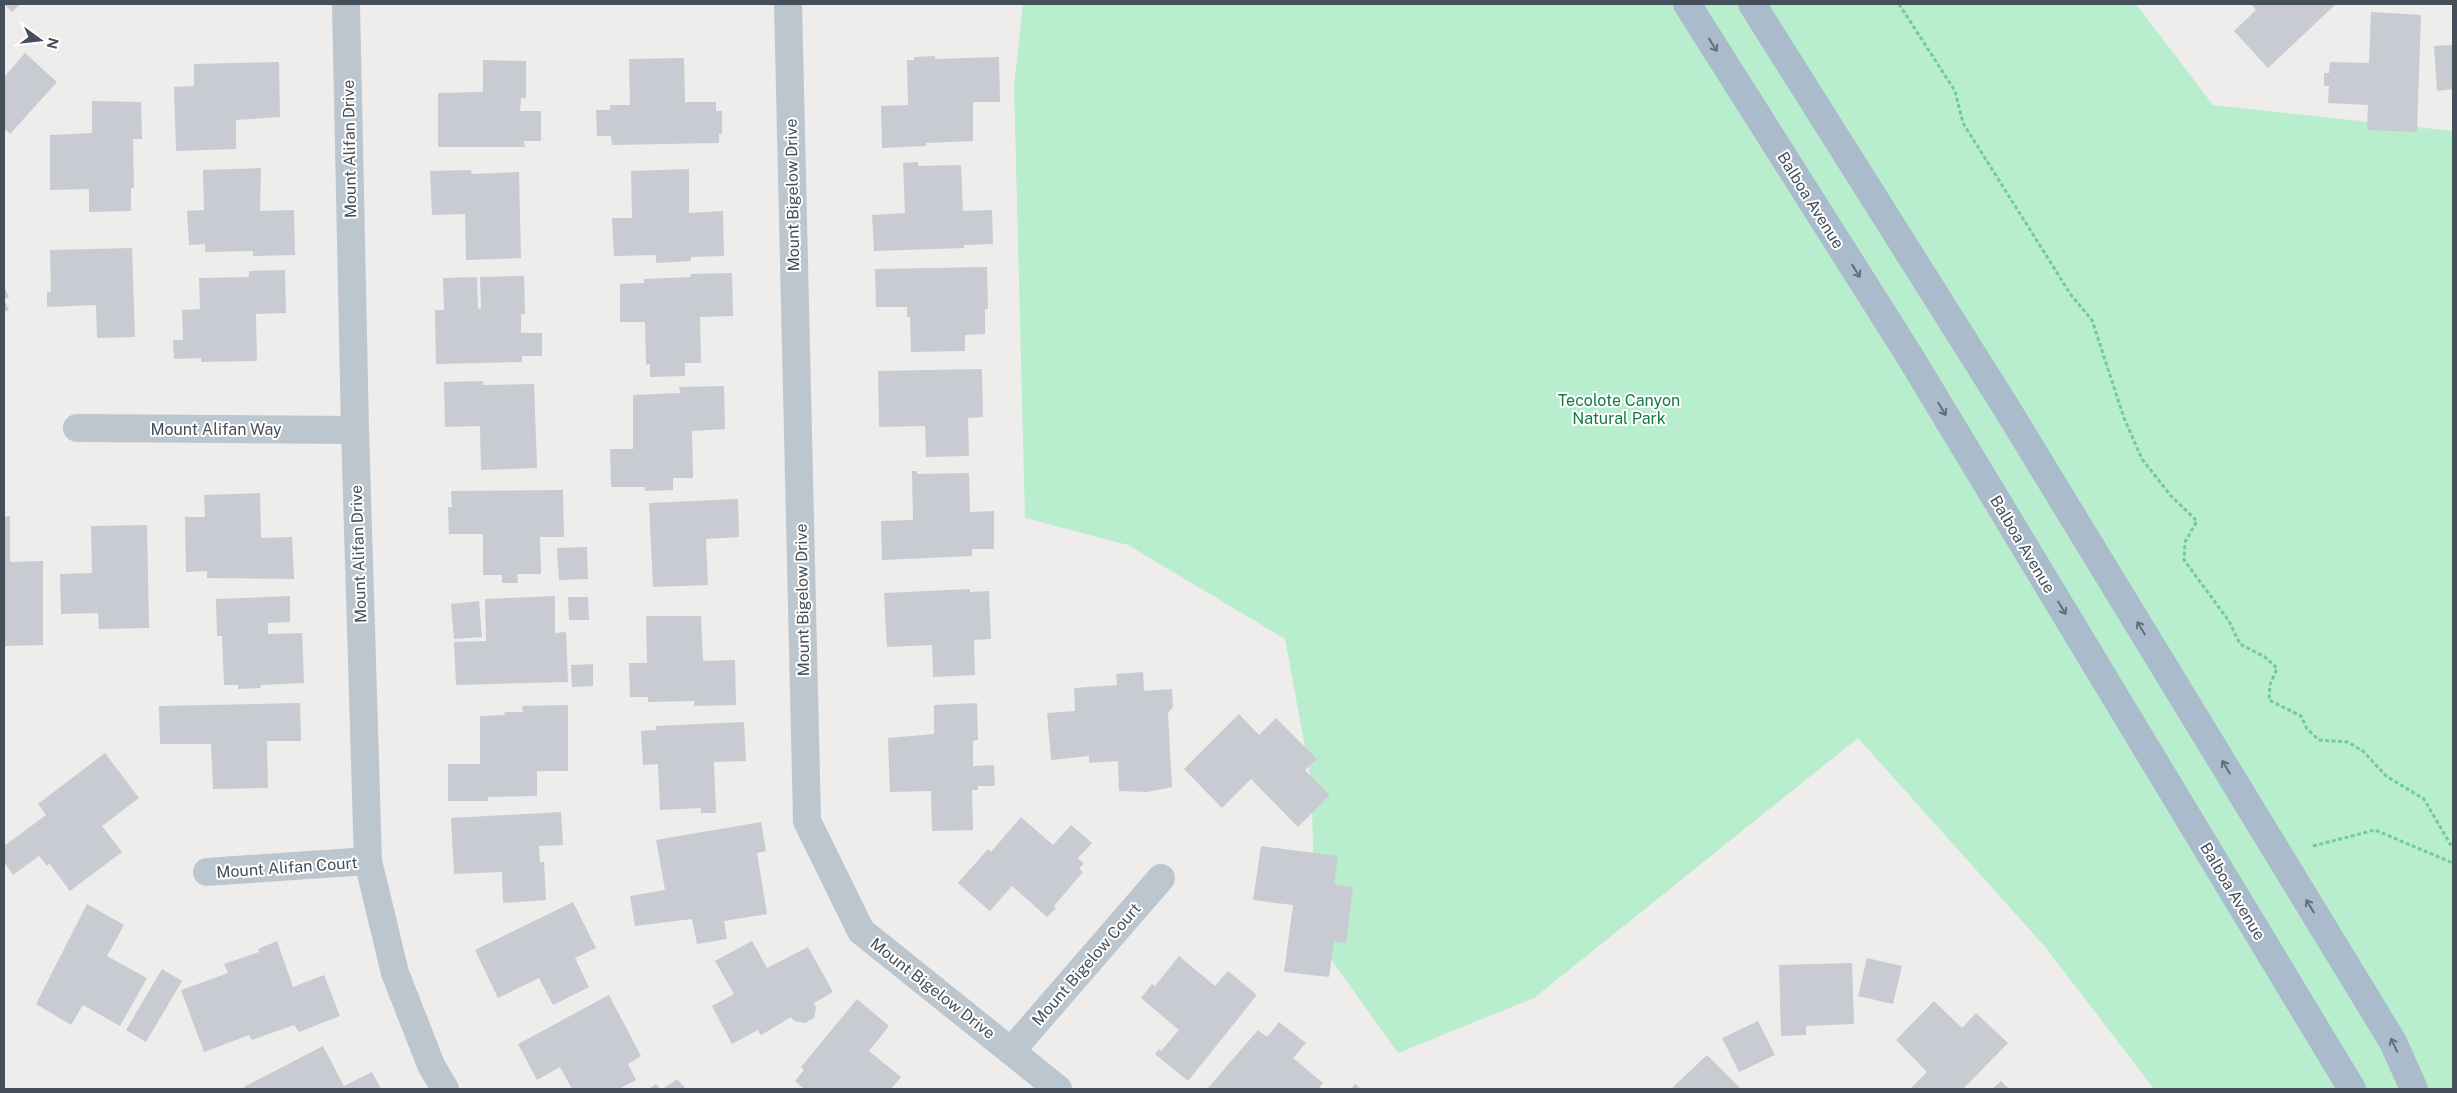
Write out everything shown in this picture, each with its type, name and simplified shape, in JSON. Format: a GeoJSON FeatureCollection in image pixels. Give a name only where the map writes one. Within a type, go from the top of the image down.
{"type":"FeatureCollection","features":[{"type":"Feature","properties":{"kind":"main road","name":"Balboa Avenue"},"geometry":{"type":"LineString","coordinates":[[1687,4],[1909,355],[2352,1089]]}},
{"type":"Feature","properties":{"kind":"main road"},"geometry":{"type":"LineString","coordinates":[[1752,4],[2004,404],[2393,1042],[2414,1089]]}},
{"type":"Feature","properties":{"kind":"street","name":"Mount Alifan Drive"},"geometry":{"type":"LineString","coordinates":[[346,4],[355,430],[368,861],[394,973],[431,1065],[445,1089]]}},
{"type":"Feature","properties":{"kind":"street","name":"Mount Bigelow Drive"},"geometry":{"type":"LineString","coordinates":[[788,4],[807,821],[861,931],[1012,1050],[1058,1089]]}},
{"type":"Feature","properties":{"kind":"street","name":"Mount Alifan Way"},"geometry":{"type":"LineString","coordinates":[[77,428],[355,430]]}},
{"type":"Feature","properties":{"kind":"street","name":"Mount Alifan Court"},"geometry":{"type":"LineString","coordinates":[[207,872],[368,861]]}},
{"type":"Feature","properties":{"kind":"street","name":"Mount Bigelow Court"},"geometry":{"type":"LineString","coordinates":[[1012,1050],[1161,878]]}},
{"type":"Feature","properties":{"kind":"path"},"geometry":{"type":"LineString","coordinates":[[1898,4],[1955,91],[1963,123],[2071,295],[2092,320],[2124,418],[2142,459],[2171,496],[2196,521],[2185,542],[2184,560],[2229,621],[2240,644],[2265,657],[2277,668],[2270,685],[2269,700],[2301,716],[2307,729],[2319,740],[2348,742],[2364,752],[2386,776],[2424,798],[2453,849]]}},
{"type":"Feature","properties":{"kind":"path"},"geometry":{"type":"LineString","coordinates":[[2279,855],[2375,830],[2453,863]]}},
{"type":"Feature","properties":{"kind":"green space","name":"Tecolote Canyon Natural Park"},"geometry":{"type":"Polygon","coordinates":[[[1023,4],[2136,4],[2213,105],[2453,131],[2453,1089],[2154,1089],[2046,948],[1858,738],[1534,998],[1398,1053],[1316,938],[1311,780],[1285,639],[1128,545],[1025,518],[1014,85],[1023,4]]]}},
{"type":"Feature","properties":{"kind":"building"},"geometry":{"type":"Polygon","coordinates":[[[4,4],[20,4],[12,12],[4,4]]]}},
{"type":"Feature","properties":{"kind":"building"},"geometry":{"type":"Polygon","coordinates":[[[2251,4],[2336,4],[2268,68],[2234,31],[2256,10],[2251,4]]]}},
{"type":"Feature","properties":{"kind":"building"},"geometry":{"type":"Polygon","coordinates":[[[2371,12],[2421,15],[2417,132],[2367,130],[2368,105],[2328,103],[2329,86],[2324,86],[2324,73],[2329,73],[2330,62],[2369,63],[2371,12]]]}},
{"type":"Feature","properties":{"kind":"building"},"geometry":{"type":"Polygon","coordinates":[[[2453,45],[2453,89],[2437,91],[2434,46],[2453,45]]]}},
{"type":"Feature","properties":{"kind":"building"},"geometry":{"type":"Polygon","coordinates":[[[25,53],[57,82],[10,134],[6,130],[4,133],[4,77],[25,53]]]}},
{"type":"Feature","properties":{"kind":"building"},"geometry":{"type":"Polygon","coordinates":[[[935,56],[935,59],[999,57],[1000,102],[973,102],[973,141],[926,143],[926,146],[882,148],[881,106],[908,105],[907,60],[914,60],[914,57],[935,56]]]}},
{"type":"Feature","properties":{"kind":"building"},"geometry":{"type":"Polygon","coordinates":[[[684,58],[685,102],[716,102],[716,111],[722,111],[722,134],[719,134],[719,143],[612,145],[611,136],[597,136],[596,110],[610,110],[610,105],[630,105],[629,59],[684,58]]]}},
{"type":"Feature","properties":{"kind":"building"},"geometry":{"type":"Polygon","coordinates":[[[483,60],[526,61],[526,98],[521,98],[520,111],[541,111],[541,141],[524,141],[525,147],[438,147],[438,93],[483,92],[483,60]]]}},
{"type":"Feature","properties":{"kind":"building"},"geometry":{"type":"Polygon","coordinates":[[[279,62],[280,117],[236,120],[236,149],[176,151],[174,87],[194,86],[194,64],[279,62]]]}},
{"type":"Feature","properties":{"kind":"building"},"geometry":{"type":"Polygon","coordinates":[[[92,101],[141,102],[142,139],[133,139],[134,188],[131,188],[131,211],[89,212],[89,189],[50,190],[50,135],[92,133],[92,101]]]}},
{"type":"Feature","properties":{"kind":"building"},"geometry":{"type":"Polygon","coordinates":[[[918,162],[918,166],[961,165],[963,211],[992,210],[993,244],[964,245],[964,248],[874,251],[872,215],[905,213],[903,163],[918,162]]]}},
{"type":"Feature","properties":{"kind":"building"},"geometry":{"type":"Polygon","coordinates":[[[261,168],[260,211],[294,210],[295,255],[253,256],[253,251],[205,252],[205,244],[189,245],[187,211],[204,210],[203,170],[261,168]]]}},
{"type":"Feature","properties":{"kind":"building"},"geometry":{"type":"Polygon","coordinates":[[[689,169],[689,213],[723,211],[724,256],[691,257],[691,261],[656,263],[656,255],[614,256],[612,218],[632,218],[631,171],[689,169]]]}},
{"type":"Feature","properties":{"kind":"building"},"geometry":{"type":"Polygon","coordinates":[[[471,170],[472,174],[519,172],[521,258],[466,260],[465,214],[432,215],[430,171],[471,170]]]}},
{"type":"Feature","properties":{"kind":"building"},"geometry":{"type":"Polygon","coordinates":[[[132,248],[135,337],[97,338],[96,305],[47,307],[47,292],[51,292],[50,250],[132,248]]]}},
{"type":"Feature","properties":{"kind":"building"},"geometry":{"type":"Polygon","coordinates":[[[987,267],[988,309],[985,309],[985,334],[965,335],[965,351],[911,352],[910,317],[907,317],[907,307],[876,307],[875,269],[987,267]]]}},
{"type":"Feature","properties":{"kind":"building"},"geometry":{"type":"Polygon","coordinates":[[[285,270],[286,313],[256,314],[257,361],[201,362],[201,358],[174,359],[173,340],[183,340],[182,310],[200,309],[199,278],[249,277],[249,271],[285,270]]]}},
{"type":"Feature","properties":{"kind":"building"},"geometry":{"type":"Polygon","coordinates":[[[732,273],[733,316],[700,317],[701,363],[685,363],[685,376],[650,377],[650,364],[646,365],[645,322],[620,322],[620,284],[644,283],[644,279],[691,277],[690,274],[732,273]]]}},
{"type":"Feature","properties":{"kind":"building"},"geometry":{"type":"Polygon","coordinates":[[[524,276],[525,314],[521,314],[521,333],[542,333],[542,356],[522,356],[522,362],[436,364],[435,310],[444,310],[443,278],[477,277],[478,309],[481,308],[480,277],[524,276]]]}},
{"type":"Feature","properties":{"kind":"building"},"geometry":{"type":"Polygon","coordinates":[[[4,286],[9,297],[4,299],[4,286]]]}},
{"type":"Feature","properties":{"kind":"building"},"geometry":{"type":"Polygon","coordinates":[[[4,300],[9,310],[4,312],[4,300]]]}},
{"type":"Feature","properties":{"kind":"building"},"geometry":{"type":"Polygon","coordinates":[[[982,369],[983,417],[968,418],[969,456],[926,457],[925,426],[879,427],[878,371],[982,369]]]}},
{"type":"Feature","properties":{"kind":"building"},"geometry":{"type":"Polygon","coordinates":[[[483,381],[483,385],[534,384],[537,468],[481,470],[480,426],[445,427],[444,382],[483,381]]]}},
{"type":"Feature","properties":{"kind":"building"},"geometry":{"type":"Polygon","coordinates":[[[724,386],[725,429],[692,431],[693,478],[673,478],[673,490],[645,491],[645,487],[611,487],[610,449],[633,449],[633,395],[680,393],[679,387],[724,386]]]}},
{"type":"Feature","properties":{"kind":"building"},"geometry":{"type":"Polygon","coordinates":[[[912,471],[917,471],[917,474],[969,473],[970,512],[994,511],[994,549],[972,549],[972,556],[882,560],[881,521],[913,520],[912,471]]]}},
{"type":"Feature","properties":{"kind":"building"},"geometry":{"type":"Polygon","coordinates":[[[563,490],[564,537],[540,537],[541,574],[517,574],[518,583],[502,583],[502,575],[483,575],[483,534],[449,534],[448,507],[452,507],[451,491],[563,490]]]}},
{"type":"Feature","properties":{"kind":"building"},"geometry":{"type":"Polygon","coordinates":[[[260,493],[261,538],[292,537],[294,579],[207,578],[207,571],[186,572],[185,517],[205,517],[204,495],[260,493]]]}},
{"type":"Feature","properties":{"kind":"building"},"geometry":{"type":"Polygon","coordinates":[[[738,499],[739,537],[706,539],[708,585],[653,587],[649,503],[738,499]]]}},
{"type":"Feature","properties":{"kind":"building"},"geometry":{"type":"Polygon","coordinates":[[[10,516],[10,562],[43,561],[43,645],[4,646],[4,517],[10,516]]]}},
{"type":"Feature","properties":{"kind":"building"},"geometry":{"type":"Polygon","coordinates":[[[147,525],[149,628],[99,629],[98,613],[61,614],[60,574],[92,573],[91,526],[147,525]]]}},
{"type":"Feature","properties":{"kind":"building"},"geometry":{"type":"Polygon","coordinates":[[[587,547],[588,579],[559,580],[557,548],[587,547]]]}},
{"type":"Feature","properties":{"kind":"building"},"geometry":{"type":"Polygon","coordinates":[[[970,589],[970,592],[989,591],[991,639],[974,640],[975,675],[933,677],[932,645],[887,647],[884,593],[970,589]]]}},
{"type":"Feature","properties":{"kind":"building"},"geometry":{"type":"Polygon","coordinates":[[[290,596],[290,622],[268,623],[268,634],[302,633],[304,683],[261,685],[260,688],[238,689],[238,685],[224,685],[222,636],[217,636],[216,599],[290,596]]]}},
{"type":"Feature","properties":{"kind":"building"},"geometry":{"type":"Polygon","coordinates":[[[555,596],[555,633],[566,632],[568,682],[456,685],[454,642],[486,641],[485,599],[555,596]]]}},
{"type":"Feature","properties":{"kind":"building"},"geometry":{"type":"Polygon","coordinates":[[[568,597],[588,597],[589,620],[569,620],[568,597]]]}},
{"type":"Feature","properties":{"kind":"building"},"geometry":{"type":"Polygon","coordinates":[[[479,601],[482,637],[454,639],[451,604],[479,601]]]}},
{"type":"Feature","properties":{"kind":"building"},"geometry":{"type":"Polygon","coordinates":[[[646,616],[701,616],[703,661],[735,660],[736,705],[694,706],[694,701],[648,702],[648,697],[630,697],[629,663],[647,663],[646,616]]]}},
{"type":"Feature","properties":{"kind":"building"},"geometry":{"type":"Polygon","coordinates":[[[593,664],[593,686],[572,687],[571,665],[593,664]]]}},
{"type":"Feature","properties":{"kind":"building"},"geometry":{"type":"Polygon","coordinates":[[[1143,672],[1144,691],[1172,689],[1173,707],[1168,713],[1172,787],[1147,792],[1119,791],[1118,761],[1089,763],[1089,756],[1051,760],[1047,713],[1075,711],[1074,688],[1117,685],[1116,674],[1143,672]]]}},
{"type":"Feature","properties":{"kind":"building"},"geometry":{"type":"Polygon","coordinates":[[[300,703],[301,741],[267,741],[268,788],[213,789],[211,744],[160,744],[159,706],[300,703]]]}},
{"type":"Feature","properties":{"kind":"building"},"geometry":{"type":"Polygon","coordinates":[[[977,703],[978,740],[973,741],[973,766],[994,765],[995,786],[978,786],[978,790],[972,790],[973,830],[932,831],[931,791],[890,792],[888,738],[934,734],[934,705],[977,703]]]}},
{"type":"Feature","properties":{"kind":"building"},"geometry":{"type":"Polygon","coordinates":[[[568,705],[568,771],[537,771],[537,796],[488,797],[488,801],[448,801],[448,764],[480,764],[480,716],[504,715],[505,712],[523,712],[522,706],[568,705]]]}},
{"type":"Feature","properties":{"kind":"building"},"geometry":{"type":"Polygon","coordinates":[[[1239,714],[1259,735],[1276,718],[1317,759],[1305,770],[1330,795],[1298,827],[1251,779],[1222,808],[1184,769],[1239,714]]]}},
{"type":"Feature","properties":{"kind":"building"},"geometry":{"type":"Polygon","coordinates":[[[744,722],[746,761],[714,762],[716,813],[701,813],[701,808],[660,810],[658,764],[643,765],[641,731],[656,730],[656,726],[744,722]]]}},
{"type":"Feature","properties":{"kind":"building"},"geometry":{"type":"Polygon","coordinates":[[[105,753],[139,798],[102,826],[122,852],[70,891],[49,863],[47,866],[39,856],[13,875],[4,862],[4,846],[46,815],[38,804],[105,753]]]}},
{"type":"Feature","properties":{"kind":"building"},"geometry":{"type":"Polygon","coordinates":[[[561,812],[563,845],[539,846],[540,862],[544,862],[546,900],[503,903],[502,872],[454,874],[451,818],[561,812]]]}},
{"type":"Feature","properties":{"kind":"building"},"geometry":{"type":"Polygon","coordinates":[[[1021,817],[1053,845],[1071,825],[1092,843],[1078,858],[1084,864],[1079,868],[1083,872],[1047,917],[1012,886],[990,911],[958,883],[988,849],[991,852],[1021,817]]]}},
{"type":"Feature","properties":{"kind":"building"},"geometry":{"type":"Polygon","coordinates":[[[761,822],[766,851],[757,853],[767,914],[724,921],[727,939],[697,944],[692,919],[635,926],[630,896],[665,890],[656,840],[761,822]]]}},
{"type":"Feature","properties":{"kind":"building"},"geometry":{"type":"Polygon","coordinates":[[[1261,846],[1338,856],[1334,884],[1353,887],[1346,943],[1334,941],[1329,977],[1284,972],[1293,905],[1253,900],[1261,846]]]}},
{"type":"Feature","properties":{"kind":"building"},"geometry":{"type":"Polygon","coordinates":[[[573,902],[596,948],[575,958],[589,987],[553,1005],[539,978],[498,998],[475,950],[573,902]]]}},
{"type":"Feature","properties":{"kind":"building"},"geometry":{"type":"Polygon","coordinates":[[[87,904],[124,925],[107,956],[147,978],[120,1026],[83,1005],[71,1025],[36,1004],[87,904]]]}},
{"type":"Feature","properties":{"kind":"building"},"geometry":{"type":"Polygon","coordinates":[[[277,941],[293,987],[324,975],[340,1016],[299,1032],[294,1025],[252,1040],[249,1035],[204,1052],[181,990],[228,973],[224,964],[259,952],[258,949],[277,941]]]}},
{"type":"Feature","properties":{"kind":"building"},"geometry":{"type":"Polygon","coordinates":[[[752,941],[767,968],[808,947],[833,992],[814,1003],[816,1008],[814,1018],[805,1023],[794,1021],[791,1017],[761,1035],[758,1030],[732,1044],[712,1006],[734,994],[715,961],[752,941]]]}},
{"type":"Feature","properties":{"kind":"building"},"geometry":{"type":"Polygon","coordinates":[[[1179,956],[1215,986],[1228,971],[1257,995],[1188,1081],[1155,1054],[1159,1049],[1161,1051],[1179,1030],[1141,998],[1152,984],[1155,986],[1179,956]]]}},
{"type":"Feature","properties":{"kind":"building"},"geometry":{"type":"Polygon","coordinates":[[[1867,958],[1902,966],[1893,1004],[1858,996],[1867,958]]]}},
{"type":"Feature","properties":{"kind":"building"},"geometry":{"type":"Polygon","coordinates":[[[1852,963],[1854,1024],[1806,1026],[1806,1035],[1781,1036],[1779,965],[1852,963]]]}},
{"type":"Feature","properties":{"kind":"building"},"geometry":{"type":"Polygon","coordinates":[[[162,969],[182,981],[146,1042],[126,1030],[162,969]]]}},
{"type":"Feature","properties":{"kind":"building"},"geometry":{"type":"Polygon","coordinates":[[[609,995],[641,1056],[628,1064],[636,1080],[619,1089],[572,1089],[560,1067],[537,1080],[518,1044],[609,995]]]}},
{"type":"Feature","properties":{"kind":"building"},"geometry":{"type":"Polygon","coordinates":[[[857,999],[889,1026],[869,1051],[901,1077],[891,1089],[804,1089],[795,1081],[804,1070],[801,1067],[857,999]]]}},
{"type":"Feature","properties":{"kind":"building"},"geometry":{"type":"Polygon","coordinates":[[[1934,1001],[1962,1028],[1976,1013],[2008,1043],[1963,1089],[1910,1089],[1927,1072],[1896,1040],[1934,1001]]]}},
{"type":"Feature","properties":{"kind":"building"},"geometry":{"type":"Polygon","coordinates":[[[1758,1021],[1775,1055],[1739,1072],[1722,1038],[1758,1021]]]}},
{"type":"Feature","properties":{"kind":"building"},"geometry":{"type":"Polygon","coordinates":[[[1279,1022],[1306,1043],[1293,1058],[1323,1083],[1318,1089],[1207,1089],[1258,1030],[1267,1037],[1279,1022]]]}},
{"type":"Feature","properties":{"kind":"building"},"geometry":{"type":"Polygon","coordinates":[[[323,1046],[344,1086],[372,1072],[381,1089],[245,1089],[244,1087],[323,1046]]]}},
{"type":"Feature","properties":{"kind":"building"},"geometry":{"type":"Polygon","coordinates":[[[1707,1055],[1741,1089],[1671,1089],[1707,1055]]]}},
{"type":"Feature","properties":{"kind":"building"},"geometry":{"type":"Polygon","coordinates":[[[677,1079],[686,1089],[663,1089],[677,1079]]]}},
{"type":"Feature","properties":{"kind":"building"},"geometry":{"type":"Polygon","coordinates":[[[2001,1081],[2009,1089],[1992,1089],[2001,1081]]]}},
{"type":"Feature","properties":{"kind":"building"},"geometry":{"type":"Polygon","coordinates":[[[656,1084],[660,1089],[649,1089],[656,1084]]]}},
{"type":"Feature","properties":{"kind":"building"},"geometry":{"type":"Polygon","coordinates":[[[1355,1084],[1361,1089],[1351,1089],[1355,1084]]]}}]}
